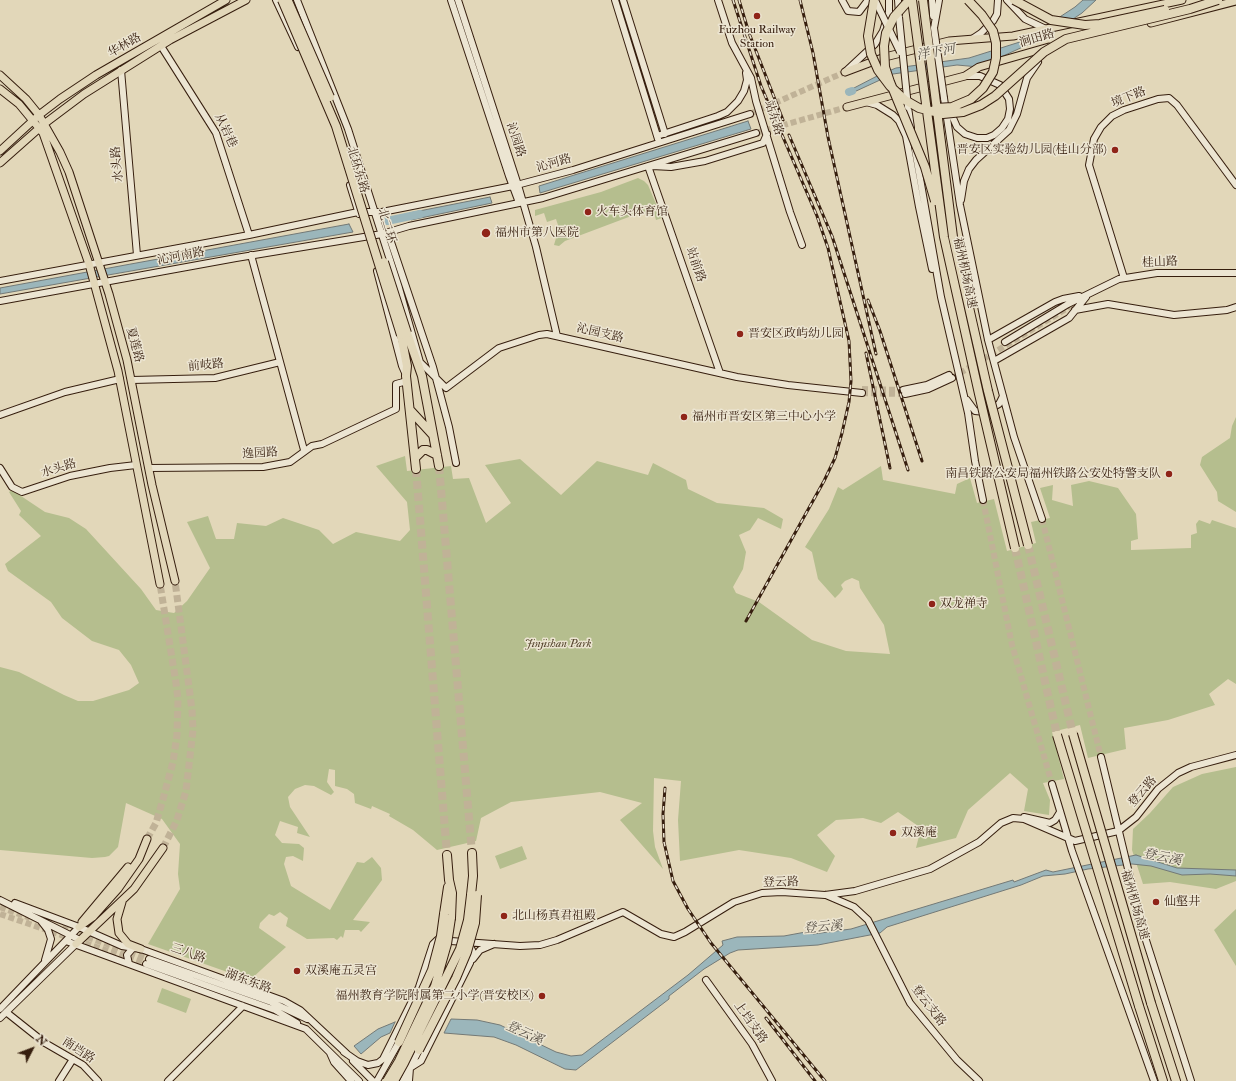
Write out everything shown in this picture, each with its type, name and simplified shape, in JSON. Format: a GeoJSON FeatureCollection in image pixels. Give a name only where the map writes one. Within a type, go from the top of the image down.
{"type":"FeatureCollection","features":[{"type":"Feature","properties":{"kind":"highway","name":"北二环"},"geometry":{"type":"LineString","coordinates":[[282,0],[334,119],[404,334],[422,376],[439,466]]}},
{"type":"Feature","properties":{"kind":"highway","name":"北二环"},"geometry":{"type":"LineString","coordinates":[[288,0],[341,124],[404,334],[416,469]]}},
{"type":"Feature","properties":{"kind":"highway"},"geometry":{"type":"LineString","coordinates":[[874,0],[868,36],[871,54],[878,70],[890,86],[911,106],[934,112],[963,112],[981,105],[995,96],[1044,52],[1066,40],[1190,9],[1218,0]]}},
{"type":"Feature","properties":{"kind":"highway"},"geometry":{"type":"LineString","coordinates":[[909,0],[894,17],[886,33],[884,46],[885,67],[925,167],[942,226]]}},
{"type":"Feature","properties":{"kind":"highway","name":"福州机场高速"},"geometry":{"type":"LineString","coordinates":[[912,0],[942,226],[977,387],[1015,548]]}},
{"type":"Feature","properties":{"kind":"highway","name":"福州机场高速"},"geometry":{"type":"LineString","coordinates":[[923,0],[953,237],[988,391],[1028,545]]}},
{"type":"Feature","properties":{"kind":"highway"},"geometry":{"type":"LineString","coordinates":[[911,106],[939,109],[959,104],[971,99],[983,88],[993,72],[996,51],[993,31],[982,15],[968,0]]}},
{"type":"Feature","properties":{"kind":"highway"},"geometry":{"type":"LineString","coordinates":[[1014,0],[1051,20],[1085,25],[1133,17],[1200,0]]}},
{"type":"Feature","properties":{"kind":"highway"},"geometry":{"type":"LineString","coordinates":[[413,439],[428,408]]}},
{"type":"Feature","properties":{"kind":"highway"},"geometry":{"type":"LineString","coordinates":[[410,410],[433,436]]}},
{"type":"Feature","properties":{"kind":"highway"},"geometry":{"type":"LineString","coordinates":[[415,458],[423,450],[427,450],[437,455]]}},
{"type":"Feature","properties":{"kind":"highway","name":"福州机场高速"},"geometry":{"type":"LineString","coordinates":[[1073,734],[1151,1003],[1176,1081]]}},
{"type":"Feature","properties":{"kind":"highway"},"geometry":{"type":"LineString","coordinates":[[1057,735],[1163,1081]]}},
{"type":"Feature","properties":{"kind":"highway"},"geometry":{"type":"LineString","coordinates":[[419,1050],[468,952],[475,923],[472,853]]}},
{"type":"Feature","properties":{"kind":"highway"},"geometry":{"type":"LineString","coordinates":[[398,1038],[432,970],[447,916],[452,893],[449,880],[447,855]]}},
{"type":"Feature","properties":{"kind":"highway"},"geometry":{"type":"LineString","coordinates":[[394,1081],[460,949],[474,895]]}},
{"type":"Feature","properties":{"kind":"highway"},"geometry":{"type":"LineString","coordinates":[[387,1081],[399,1060],[435,986],[447,944],[447,916]]}},
{"type":"Feature","properties":{"kind":"main road","name":"华林路"},"geometry":{"type":"LineString","coordinates":[[0,151],[36,118],[96,75],[226,0]]}},
{"type":"Feature","properties":{"kind":"main road","name":"华林路"},"geometry":{"type":"LineString","coordinates":[[0,163],[42,126],[84,94],[161,46],[246,0]]}},
{"type":"Feature","properties":{"kind":"main road","name":"北环东路"},"geometry":{"type":"LineString","coordinates":[[276,0],[327,112],[377,268],[402,366],[407,379]]}},
{"type":"Feature","properties":{"kind":"main road"},"geometry":{"type":"LineString","coordinates":[[297,0],[336,94],[418,349],[422,376]]}},
{"type":"Feature","properties":{"kind":"main road"},"geometry":{"type":"LineString","coordinates":[[452,0],[515,186]]}},
{"type":"Feature","properties":{"kind":"main road","name":"沁园路"},"geometry":{"type":"LineString","coordinates":[[458,0],[515,186],[536,247],[557,336]]}},
{"type":"Feature","properties":{"kind":"main road"},"geometry":{"type":"LineString","coordinates":[[665,134],[623,0],[615,1],[658,140],[665,134],[721,115],[732,108],[743,94],[747,77],[732,48],[728,33]]}},
{"type":"Feature","properties":{"kind":"main road","name":"站东路"},"geometry":{"type":"LineString","coordinates":[[718,0],[728,33],[751,78],[755,98],[790,212],[802,245]]}},
{"type":"Feature","properties":{"kind":"main road"},"geometry":{"type":"LineString","coordinates":[[842,0],[848,11],[859,12],[868,0]]}},
{"type":"Feature","properties":{"kind":"main road"},"geometry":{"type":"LineString","coordinates":[[874,0],[903,58]]}},
{"type":"Feature","properties":{"kind":"main road"},"geometry":{"type":"LineString","coordinates":[[845,72],[848,67],[875,44],[883,31],[889,12],[889,0]]}},
{"type":"Feature","properties":{"kind":"main road"},"geometry":{"type":"LineString","coordinates":[[898,0],[903,58],[940,297]]}},
{"type":"Feature","properties":{"kind":"main road"},"geometry":{"type":"LineString","coordinates":[[932,0],[934,28],[960,205],[988,340],[1014,437],[1042,519]]}},
{"type":"Feature","properties":{"kind":"main road"},"geometry":{"type":"LineString","coordinates":[[934,28],[938,0]]}},
{"type":"Feature","properties":{"kind":"main road"},"geometry":{"type":"LineString","coordinates":[[972,39],[981,33],[993,21],[997,14],[998,0]]}},
{"type":"Feature","properties":{"kind":"main road"},"geometry":{"type":"LineString","coordinates":[[1007,0],[1025,19],[1048,30]]}},
{"type":"Feature","properties":{"kind":"main road","name":"涧田路"},"geometry":{"type":"LineString","coordinates":[[845,72],[885,57],[949,41],[1013,36],[1048,30],[1182,0]]}},
{"type":"Feature","properties":{"kind":"main road","name":"涧田路"},"geometry":{"type":"LineString","coordinates":[[847,107],[966,76],[979,67],[1060,44],[1236,1]]}},
{"type":"Feature","properties":{"kind":"main road"},"geometry":{"type":"LineString","coordinates":[[960,205],[964,181],[969,169],[976,160],[1000,140],[1009,130],[1017,114],[1027,78],[1033,68],[1060,44]]}},
{"type":"Feature","properties":{"kind":"main road","name":"从岩巷"},"geometry":{"type":"LineString","coordinates":[[161,46],[216,134],[248,234]]}},
{"type":"Feature","properties":{"kind":"main road","name":"水头路"},"geometry":{"type":"LineString","coordinates":[[121,70],[137,255]]}},
{"type":"Feature","properties":{"kind":"main road"},"geometry":{"type":"LineString","coordinates":[[0,75],[26,99],[42,126]]}},
{"type":"Feature","properties":{"kind":"main road"},"geometry":{"type":"LineString","coordinates":[[944,98],[957,127],[964,134],[978,138],[986,138],[994,135],[1002,128],[1008,119],[1010,109],[1006,91],[993,80],[980,76],[966,76]]}},
{"type":"Feature","properties":{"kind":"main road"},"geometry":{"type":"LineString","coordinates":[[0,89],[36,118]]}},
{"type":"Feature","properties":{"kind":"main road","name":"境下路"},"geometry":{"type":"LineString","coordinates":[[1124,278],[1090,164],[1094,139],[1101,127],[1112,116],[1124,110],[1158,99],[1169,98],[1177,105],[1235,183]]}},
{"type":"Feature","properties":{"kind":"main road"},"geometry":{"type":"LineString","coordinates":[[866,102],[893,115],[899,121],[906,136],[929,259],[940,297],[963,392],[983,500]]}},
{"type":"Feature","properties":{"kind":"main road","name":"沁河路"},"geometry":{"type":"LineString","coordinates":[[358,212],[375,212],[451,200],[515,186],[573,170],[658,140],[750,114]]}},
{"type":"Feature","properties":{"kind":"main road","name":"夏莲路"},"geometry":{"type":"LineString","coordinates":[[42,126],[58,148],[69,172],[105,282],[132,380],[149,468],[175,581]]}},
{"type":"Feature","properties":{"kind":"main road","name":"夏莲路"},"geometry":{"type":"LineString","coordinates":[[42,126],[89,264],[120,379],[160,584]]}},
{"type":"Feature","properties":{"kind":"main road"},"geometry":{"type":"LineString","coordinates":[[366,236],[382,234],[409,226],[543,198],[756,133]]}},
{"type":"Feature","properties":{"kind":"main road"},"geometry":{"type":"LineString","coordinates":[[648,166],[667,167],[702,162],[763,143],[767,134]]}},
{"type":"Feature","properties":{"kind":"main road"},"geometry":{"type":"LineString","coordinates":[[763,143],[771,148]]}},
{"type":"Feature","properties":{"kind":"main road","name":"站前路"},"geometry":{"type":"LineString","coordinates":[[648,166],[720,373]]}},
{"type":"Feature","properties":{"kind":"main road","name":"沁河南路"},"geometry":{"type":"LineString","coordinates":[[0,281],[358,212]]}},
{"type":"Feature","properties":{"kind":"main road","name":"沁河南路"},"geometry":{"type":"LineString","coordinates":[[0,301],[251,255],[366,236]]}},
{"type":"Feature","properties":{"kind":"main road"},"geometry":{"type":"LineString","coordinates":[[391,242],[437,379],[450,427],[456,463]]}},
{"type":"Feature","properties":{"kind":"main road"},"geometry":{"type":"LineString","coordinates":[[251,255],[304,450]]}},
{"type":"Feature","properties":{"kind":"main road","name":"桂山路"},"geometry":{"type":"LineString","coordinates":[[1089,294],[1124,278],[1157,273],[1236,273]]}},
{"type":"Feature","properties":{"kind":"main road"},"geometry":{"type":"LineString","coordinates":[[399,288],[406,286]]}},
{"type":"Feature","properties":{"kind":"main road"},"geometry":{"type":"LineString","coordinates":[[988,340],[1063,299],[1089,294]]}},
{"type":"Feature","properties":{"kind":"main road"},"geometry":{"type":"LineString","coordinates":[[994,361],[1069,318],[1089,294]]}},
{"type":"Feature","properties":{"kind":"main road"},"geometry":{"type":"LineString","coordinates":[[1005,342],[1068,304],[1089,294]]}},
{"type":"Feature","properties":{"kind":"main road"},"geometry":{"type":"LineString","coordinates":[[1075,310],[1108,304],[1166,315],[1178,315],[1227,310],[1236,307]]}},
{"type":"Feature","properties":{"kind":"main road","name":"沁园支路"},"geometry":{"type":"LineString","coordinates":[[437,379],[446,388],[498,348],[539,335],[557,336],[720,373],[763,381],[862,391]]}},
{"type":"Feature","properties":{"kind":"main road"},"geometry":{"type":"LineString","coordinates":[[418,349],[426,347]]}},
{"type":"Feature","properties":{"kind":"main road","name":"前岐路"},"geometry":{"type":"LineString","coordinates":[[132,380],[215,378],[280,362]]}},
{"type":"Feature","properties":{"kind":"main road"},"geometry":{"type":"LineString","coordinates":[[420,362],[437,379]]}},
{"type":"Feature","properties":{"kind":"main road"},"geometry":{"type":"LineString","coordinates":[[904,392],[950,376]]}},
{"type":"Feature","properties":{"kind":"main road"},"geometry":{"type":"LineString","coordinates":[[0,415],[65,392],[120,379]]}},
{"type":"Feature","properties":{"kind":"main road","name":"逸园路"},"geometry":{"type":"LineString","coordinates":[[149,468],[269,467],[290,462],[304,450],[322,444],[396,409],[396,384],[407,379]]}},
{"type":"Feature","properties":{"kind":"main road"},"geometry":{"type":"LineString","coordinates":[[963,392],[970,407],[975,411],[980,412],[995,407],[1003,396]]}},
{"type":"Feature","properties":{"kind":"main road","name":"水头路"},"geometry":{"type":"LineString","coordinates":[[0,468],[12,487],[22,492],[76,474],[136,465]]}},
{"type":"Feature","properties":{"kind":"main road","name":"登云路"},"geometry":{"type":"LineString","coordinates":[[496,943],[526,946],[545,944],[620,912],[629,914],[661,934],[674,937],[685,932],[734,902],[758,894],[782,892],[825,895],[861,890],[930,869],[979,842],[1004,821],[1016,817],[1068,840],[1078,841],[1118,831],[1136,817],[1158,789],[1178,773],[1191,767],[1236,755]]}},
{"type":"Feature","properties":{"kind":"main road"},"geometry":{"type":"LineString","coordinates":[[1101,757],[1143,931],[1191,1081]]}},
{"type":"Feature","properties":{"kind":"main road"},"geometry":{"type":"LineString","coordinates":[[1052,784],[1068,840],[1123,998],[1154,1081]]}},
{"type":"Feature","properties":{"kind":"main road"},"geometry":{"type":"LineString","coordinates":[[1016,817],[1023,817],[1050,823],[1055,820],[1060,812]]}},
{"type":"Feature","properties":{"kind":"main road"},"geometry":{"type":"LineString","coordinates":[[1023,817],[1056,832],[1068,840]]}},
{"type":"Feature","properties":{"kind":"main road"},"geometry":{"type":"LineString","coordinates":[[0,1018],[3,1011],[42,965],[72,936],[79,927],[93,917],[118,890],[139,859],[147,839]]}},
{"type":"Feature","properties":{"kind":"main road"},"geometry":{"type":"LineString","coordinates":[[3,1011],[123,900],[148,871],[163,848]]}},
{"type":"Feature","properties":{"kind":"main road","name":"登云支路"},"geometry":{"type":"LineString","coordinates":[[825,895],[858,910],[870,923],[874,934],[910,1003],[957,1060],[979,1081]]}},
{"type":"Feature","properties":{"kind":"main road","name":"三八路"},"geometry":{"type":"LineString","coordinates":[[0,896],[79,927],[122,946],[141,949],[284,1000],[300,1010],[373,1081]]}},
{"type":"Feature","properties":{"kind":"main road"},"geometry":{"type":"LineString","coordinates":[[0,900],[72,936],[78,942]]}},
{"type":"Feature","properties":{"kind":"main road"},"geometry":{"type":"LineString","coordinates":[[123,900],[117,919],[119,933],[128,944],[141,949]]}},
{"type":"Feature","properties":{"kind":"main road"},"geometry":{"type":"LineString","coordinates":[[35,917],[45,925],[50,935],[50,946],[42,965]]}},
{"type":"Feature","properties":{"kind":"main road"},"geometry":{"type":"LineString","coordinates":[[377,1081],[395,1049],[402,1022],[422,981],[434,942],[438,940],[496,943]]}},
{"type":"Feature","properties":{"kind":"main road"},"geometry":{"type":"LineString","coordinates":[[66,941],[78,942],[129,964],[306,1029],[359,1081]]}},
{"type":"Feature","properties":{"kind":"main road"},"geometry":{"type":"LineString","coordinates":[[468,941],[473,952],[470,963]]}},
{"type":"Feature","properties":{"kind":"main road"},"geometry":{"type":"LineString","coordinates":[[410,1068],[421,1062],[470,963],[480,950],[496,943]]}},
{"type":"Feature","properties":{"kind":"main road"},"geometry":{"type":"LineString","coordinates":[[129,964],[127,955],[133,948]]}},
{"type":"Feature","properties":{"kind":"main road","name":"湖东东路"},"geometry":{"type":"LineString","coordinates":[[306,1029],[288,1016],[275,1010],[147,962],[271,1002],[315,1024]]}},
{"type":"Feature","properties":{"kind":"main road","name":"上垱支路"},"geometry":{"type":"LineString","coordinates":[[706,980],[752,1044],[772,1081]]}},
{"type":"Feature","properties":{"kind":"main road"},"geometry":{"type":"LineString","coordinates":[[168,1081],[243,1006]]}},
{"type":"Feature","properties":{"kind":"main road","name":"南垱路"},"geometry":{"type":"LineString","coordinates":[[3,1011],[39,1039],[86,1068],[98,1081]]}},
{"type":"Feature","properties":{"kind":"main road"},"geometry":{"type":"LineString","coordinates":[[374,1065],[383,1059],[398,1038]]}},
{"type":"Feature","properties":{"kind":"main road"},"geometry":{"type":"LineString","coordinates":[[344,1052],[365,1064],[374,1065],[381,1064],[388,1059],[395,1049]]}},
{"type":"Feature","properties":{"kind":"main road"},"geometry":{"type":"LineString","coordinates":[[328,1050],[334,1062],[351,1081]]}},
{"type":"Feature","properties":{"kind":"main road"},"geometry":{"type":"LineString","coordinates":[[403,1081],[419,1050]]}},
{"type":"Feature","properties":{"kind":"main road"},"geometry":{"type":"LineString","coordinates":[[59,1081],[73,1059]]}},
{"type":"Feature","properties":{"kind":"main road"},"geometry":{"type":"LineString","coordinates":[[409,1081],[410,1068]]}},
{"type":"Feature","properties":{"kind":"green space","name":"火车头体育馆"},"geometry":{"type":"Polygon","coordinates":[[[638,178],[648,185],[662,218],[656,220],[654,213],[648,216],[642,212],[565,241],[559,246],[554,245],[559,228],[556,219],[547,222],[544,213],[535,216],[535,210],[601,192],[638,178]]]}},
{"type":"Feature","properties":{"kind":"green space"},"geometry":{"type":"Polygon","coordinates":[[[1236,417],[1236,512],[1218,501],[1217,492],[1200,465],[1202,457],[1230,438],[1232,426],[1236,417]]]}},
{"type":"Feature","properties":{"kind":"green space","name":"Jinjishan Park"},"geometry":{"type":"Polygon","coordinates":[[[405,456],[407,471],[451,466],[453,479],[469,478],[486,523],[511,503],[485,465],[520,459],[561,495],[597,461],[648,475],[653,463],[686,480],[688,489],[717,503],[764,508],[783,519],[781,529],[758,518],[750,530],[739,535],[746,552],[743,569],[733,587],[736,593],[759,602],[812,640],[846,651],[890,654],[884,625],[860,588],[859,581],[852,578],[845,581],[841,585],[843,589],[835,598],[818,579],[812,552],[805,547],[829,509],[838,487],[843,490],[881,466],[883,480],[955,494],[957,484],[970,478],[977,503],[994,499],[1007,551],[1036,543],[1031,522],[1050,518],[1040,488],[1053,485],[1052,500],[1073,506],[1071,485],[1089,481],[1118,488],[1136,514],[1138,539],[1131,541],[1131,550],[1191,548],[1191,535],[1197,533],[1196,524],[1199,520],[1210,524],[1212,520],[1236,528],[1236,684],[1228,679],[1209,694],[1215,705],[1168,720],[1124,728],[1126,749],[1088,758],[1080,725],[1052,732],[1064,779],[1043,783],[1050,800],[1049,815],[1024,811],[1028,789],[1010,773],[968,810],[956,838],[916,848],[921,828],[898,812],[881,823],[863,818],[836,820],[817,835],[835,856],[827,872],[791,858],[739,850],[680,861],[678,820],[681,781],[654,778],[653,831],[655,847],[663,869],[620,820],[642,803],[600,792],[511,802],[481,818],[476,841],[437,850],[413,830],[389,816],[390,814],[372,806],[371,809],[355,803],[354,794],[347,789],[335,786],[335,770],[329,769],[327,782],[334,792],[331,795],[314,786],[305,785],[295,789],[288,797],[290,807],[310,837],[297,833],[298,827],[280,821],[275,835],[282,843],[299,844],[304,848],[303,861],[293,856],[286,857],[284,864],[291,886],[330,910],[357,862],[364,863],[372,857],[381,868],[382,880],[353,920],[370,922],[361,932],[359,930],[345,930],[343,938],[341,936],[337,940],[334,938],[307,939],[286,926],[288,918],[280,912],[274,916],[269,914],[260,923],[259,928],[286,947],[250,980],[148,944],[180,889],[178,874],[180,844],[162,819],[126,803],[118,847],[109,856],[105,857],[92,858],[0,850],[0,667],[19,672],[78,701],[93,701],[129,690],[139,683],[131,665],[119,650],[92,641],[62,618],[51,602],[8,571],[5,564],[41,536],[19,515],[21,511],[9,492],[12,490],[45,512],[69,518],[86,529],[141,589],[156,610],[174,613],[187,601],[210,568],[187,522],[208,516],[216,539],[234,539],[237,523],[266,526],[283,518],[319,530],[333,544],[356,532],[400,541],[410,530],[407,502],[376,466],[405,456]]]}},
{"type":"Feature","properties":{"kind":"green space"},"geometry":{"type":"Polygon","coordinates":[[[1236,767],[1236,881],[1216,889],[1170,882],[1143,884],[1132,850],[1133,829],[1150,813],[1173,787],[1202,774],[1236,767]]]}},
{"type":"Feature","properties":{"kind":"green space"},"geometry":{"type":"Polygon","coordinates":[[[522,846],[527,859],[500,869],[495,856],[522,846]]]}},
{"type":"Feature","properties":{"kind":"green space"},"geometry":{"type":"Polygon","coordinates":[[[1236,909],[1236,966],[1214,930],[1236,909]]]}},
{"type":"Feature","properties":{"kind":"green space"},"geometry":{"type":"Polygon","coordinates":[[[162,988],[191,999],[186,1013],[157,1002],[162,988]]]}},
{"type":"Feature","properties":{"kind":"water"},"geometry":{"type":"Polygon","coordinates":[[[1083,0],[1096,0],[1082,13],[1049,35],[979,67],[957,65],[893,74],[854,92],[852,91],[852,89],[896,68],[969,58],[1023,41],[1075,7],[1083,0]]]}},
{"type":"Feature","properties":{"kind":"water"},"geometry":{"type":"Polygon","coordinates":[[[748,121],[751,129],[540,193],[539,186],[748,121]]]}},
{"type":"Feature","properties":{"kind":"water"},"geometry":{"type":"Polygon","coordinates":[[[490,197],[492,203],[411,220],[409,213],[490,197]]]}},
{"type":"Feature","properties":{"kind":"water"},"geometry":{"type":"Polygon","coordinates":[[[349,224],[353,232],[0,294],[0,288],[349,224]]]}},
{"type":"Feature","properties":{"kind":"water"},"geometry":{"type":"Polygon","coordinates":[[[1136,855],[1177,868],[1236,870],[1236,876],[1210,874],[1182,875],[1151,866],[1132,864],[1088,869],[1065,874],[1043,876],[1021,885],[887,927],[880,933],[818,945],[738,950],[730,953],[704,969],[669,996],[669,999],[576,1070],[565,1069],[516,1045],[494,1037],[444,1033],[451,1019],[477,1020],[500,1025],[556,1052],[571,1056],[582,1055],[688,975],[723,945],[722,941],[737,937],[784,936],[811,931],[813,934],[851,929],[1013,880],[1014,882],[1046,870],[1053,872],[1136,855]]]}},
{"type":"Feature","properties":{"kind":"water"},"geometry":{"type":"Polygon","coordinates":[[[395,1022],[390,1033],[381,1037],[361,1054],[354,1046],[378,1029],[395,1022]]]}},
{"type":"Feature","properties":{"kind":"waterway"},"geometry":{"type":"LineString","coordinates":[[387,221],[420,214]]}},
{"type":"Feature","properties":{"kind":"tunnel"},"geometry":{"type":"LineString","coordinates":[[750,114],[845,72]]}},
{"type":"Feature","properties":{"kind":"tunnel"},"geometry":{"type":"LineString","coordinates":[[756,133],[847,107]]}},
{"type":"Feature","properties":{"kind":"tunnel"},"geometry":{"type":"LineString","coordinates":[[952,378],[1079,301]]}},
{"type":"Feature","properties":{"kind":"tunnel"},"geometry":{"type":"LineString","coordinates":[[862,389],[903,390]]}},
{"type":"Feature","properties":{"kind":"tunnel"},"geometry":{"type":"LineString","coordinates":[[862,393],[905,394]]}},
{"type":"Feature","properties":{"kind":"tunnel"},"geometry":{"type":"LineString","coordinates":[[439,466],[472,853]]}},
{"type":"Feature","properties":{"kind":"tunnel"},"geometry":{"type":"LineString","coordinates":[[416,469],[447,855]]}},
{"type":"Feature","properties":{"kind":"tunnel"},"geometry":{"type":"LineString","coordinates":[[983,500],[1012,645],[1052,784]]}},
{"type":"Feature","properties":{"kind":"tunnel"},"geometry":{"type":"LineString","coordinates":[[1042,519],[1101,757]]}},
{"type":"Feature","properties":{"kind":"tunnel"},"geometry":{"type":"LineString","coordinates":[[1028,545],[1073,734]]}},
{"type":"Feature","properties":{"kind":"tunnel"},"geometry":{"type":"LineString","coordinates":[[1015,548],[1057,735]]}},
{"type":"Feature","properties":{"kind":"tunnel"},"geometry":{"type":"LineString","coordinates":[[163,848],[177,820],[186,791],[193,730],[192,710],[175,581]]}},
{"type":"Feature","properties":{"kind":"tunnel"},"geometry":{"type":"LineString","coordinates":[[147,839],[156,823],[163,799],[173,762],[177,735],[178,699],[160,584]]}},
{"type":"Feature","properties":{"kind":"tunnel"},"geometry":{"type":"LineString","coordinates":[[0,907],[30,918]]}},
{"type":"Feature","properties":{"kind":"tunnel"},"geometry":{"type":"LineString","coordinates":[[0,914],[146,964]]}},
{"type":"Feature","properties":{"kind":"tunnel"},"geometry":{"type":"LineString","coordinates":[[62,928],[149,959]]}},
{"type":"Feature","properties":{"kind":"railway"},"geometry":{"type":"LineString","coordinates":[[733,0],[761,86],[817,216],[828,248],[849,341],[851,381],[849,402],[835,458],[824,481],[746,621]]}},
{"type":"Feature","properties":{"kind":"railway"},"geometry":{"type":"LineString","coordinates":[[739,0],[749,33],[783,120]]}},
{"type":"Feature","properties":{"kind":"railway"},"geometry":{"type":"LineString","coordinates":[[800,0],[813,53],[828,137],[876,354]]}},
{"type":"Feature","properties":{"kind":"railway"},"geometry":{"type":"LineString","coordinates":[[789,135],[832,236],[908,470]]}},
{"type":"Feature","properties":{"kind":"railway"},"geometry":{"type":"LineString","coordinates":[[868,300],[880,331],[922,461]]}},
{"type":"Feature","properties":{"kind":"railway"},"geometry":{"type":"LineString","coordinates":[[866,353],[890,468]]}},
{"type":"Feature","properties":{"kind":"railway"},"geometry":{"type":"LineString","coordinates":[[665,788],[663,814],[664,842],[673,881],[688,909],[711,943],[825,1081]]}},
{"type":"Feature","properties":{"kind":"railway"},"geometry":{"type":"LineString","coordinates":[[766,1018],[815,1081]]}},
{"type":"Feature","properties":{"kind":"place","name":"Fuzhou Railway Station"},"geometry":{"type":"Point","coordinates":[757,16]}},
{"type":"Feature","properties":{"kind":"place","name":"晋安区实验幼儿园(桂山分部)"},"geometry":{"type":"Point","coordinates":[1115,150]}},
{"type":"Feature","properties":{"kind":"place","name":"火车头体育馆"},"geometry":{"type":"Point","coordinates":[588,212]}},
{"type":"Feature","properties":{"kind":"place","name":"福州市第八医院"},"geometry":{"type":"Point","coordinates":[486,233]}},
{"type":"Feature","properties":{"kind":"place","name":"晋安区政屿幼儿园"},"geometry":{"type":"Point","coordinates":[740,334]}},
{"type":"Feature","properties":{"kind":"place","name":"福州市晋安区第三中心小学"},"geometry":{"type":"Point","coordinates":[684,417]}},
{"type":"Feature","properties":{"kind":"place","name":"南昌铁路公安局福州铁路公安处特警支队"},"geometry":{"type":"Point","coordinates":[1169,474]}},
{"type":"Feature","properties":{"kind":"place","name":"双龙禅寺"},"geometry":{"type":"Point","coordinates":[932,604]}},
{"type":"Feature","properties":{"kind":"place","name":"双溪庵"},"geometry":{"type":"Point","coordinates":[893,833]}},
{"type":"Feature","properties":{"kind":"place","name":"仙壑井"},"geometry":{"type":"Point","coordinates":[1156,902]}},
{"type":"Feature","properties":{"kind":"place","name":"北山杨真君祖殿"},"geometry":{"type":"Point","coordinates":[504,916]}},
{"type":"Feature","properties":{"kind":"place","name":"双溪庵五灵宫"},"geometry":{"type":"Point","coordinates":[297,971]}},
{"type":"Feature","properties":{"kind":"place","name":"福州教育学院附属第二小学(晋安校区)"},"geometry":{"type":"Point","coordinates":[542,996]}},
{"type":"Feature","properties":{"kind":"water label","name":"洋下河"},"geometry":{"type":"Point","coordinates":[936,53]}},
{"type":"Feature","properties":{"kind":"water label","name":"登云溪"},"geometry":{"type":"Point","coordinates":[1162,858]}},
{"type":"Feature","properties":{"kind":"water label","name":"登云溪"},"geometry":{"type":"Point","coordinates":[823,928]}},
{"type":"Feature","properties":{"kind":"water label","name":"登云溪"},"geometry":{"type":"Point","coordinates":[524,1034]}}]}
